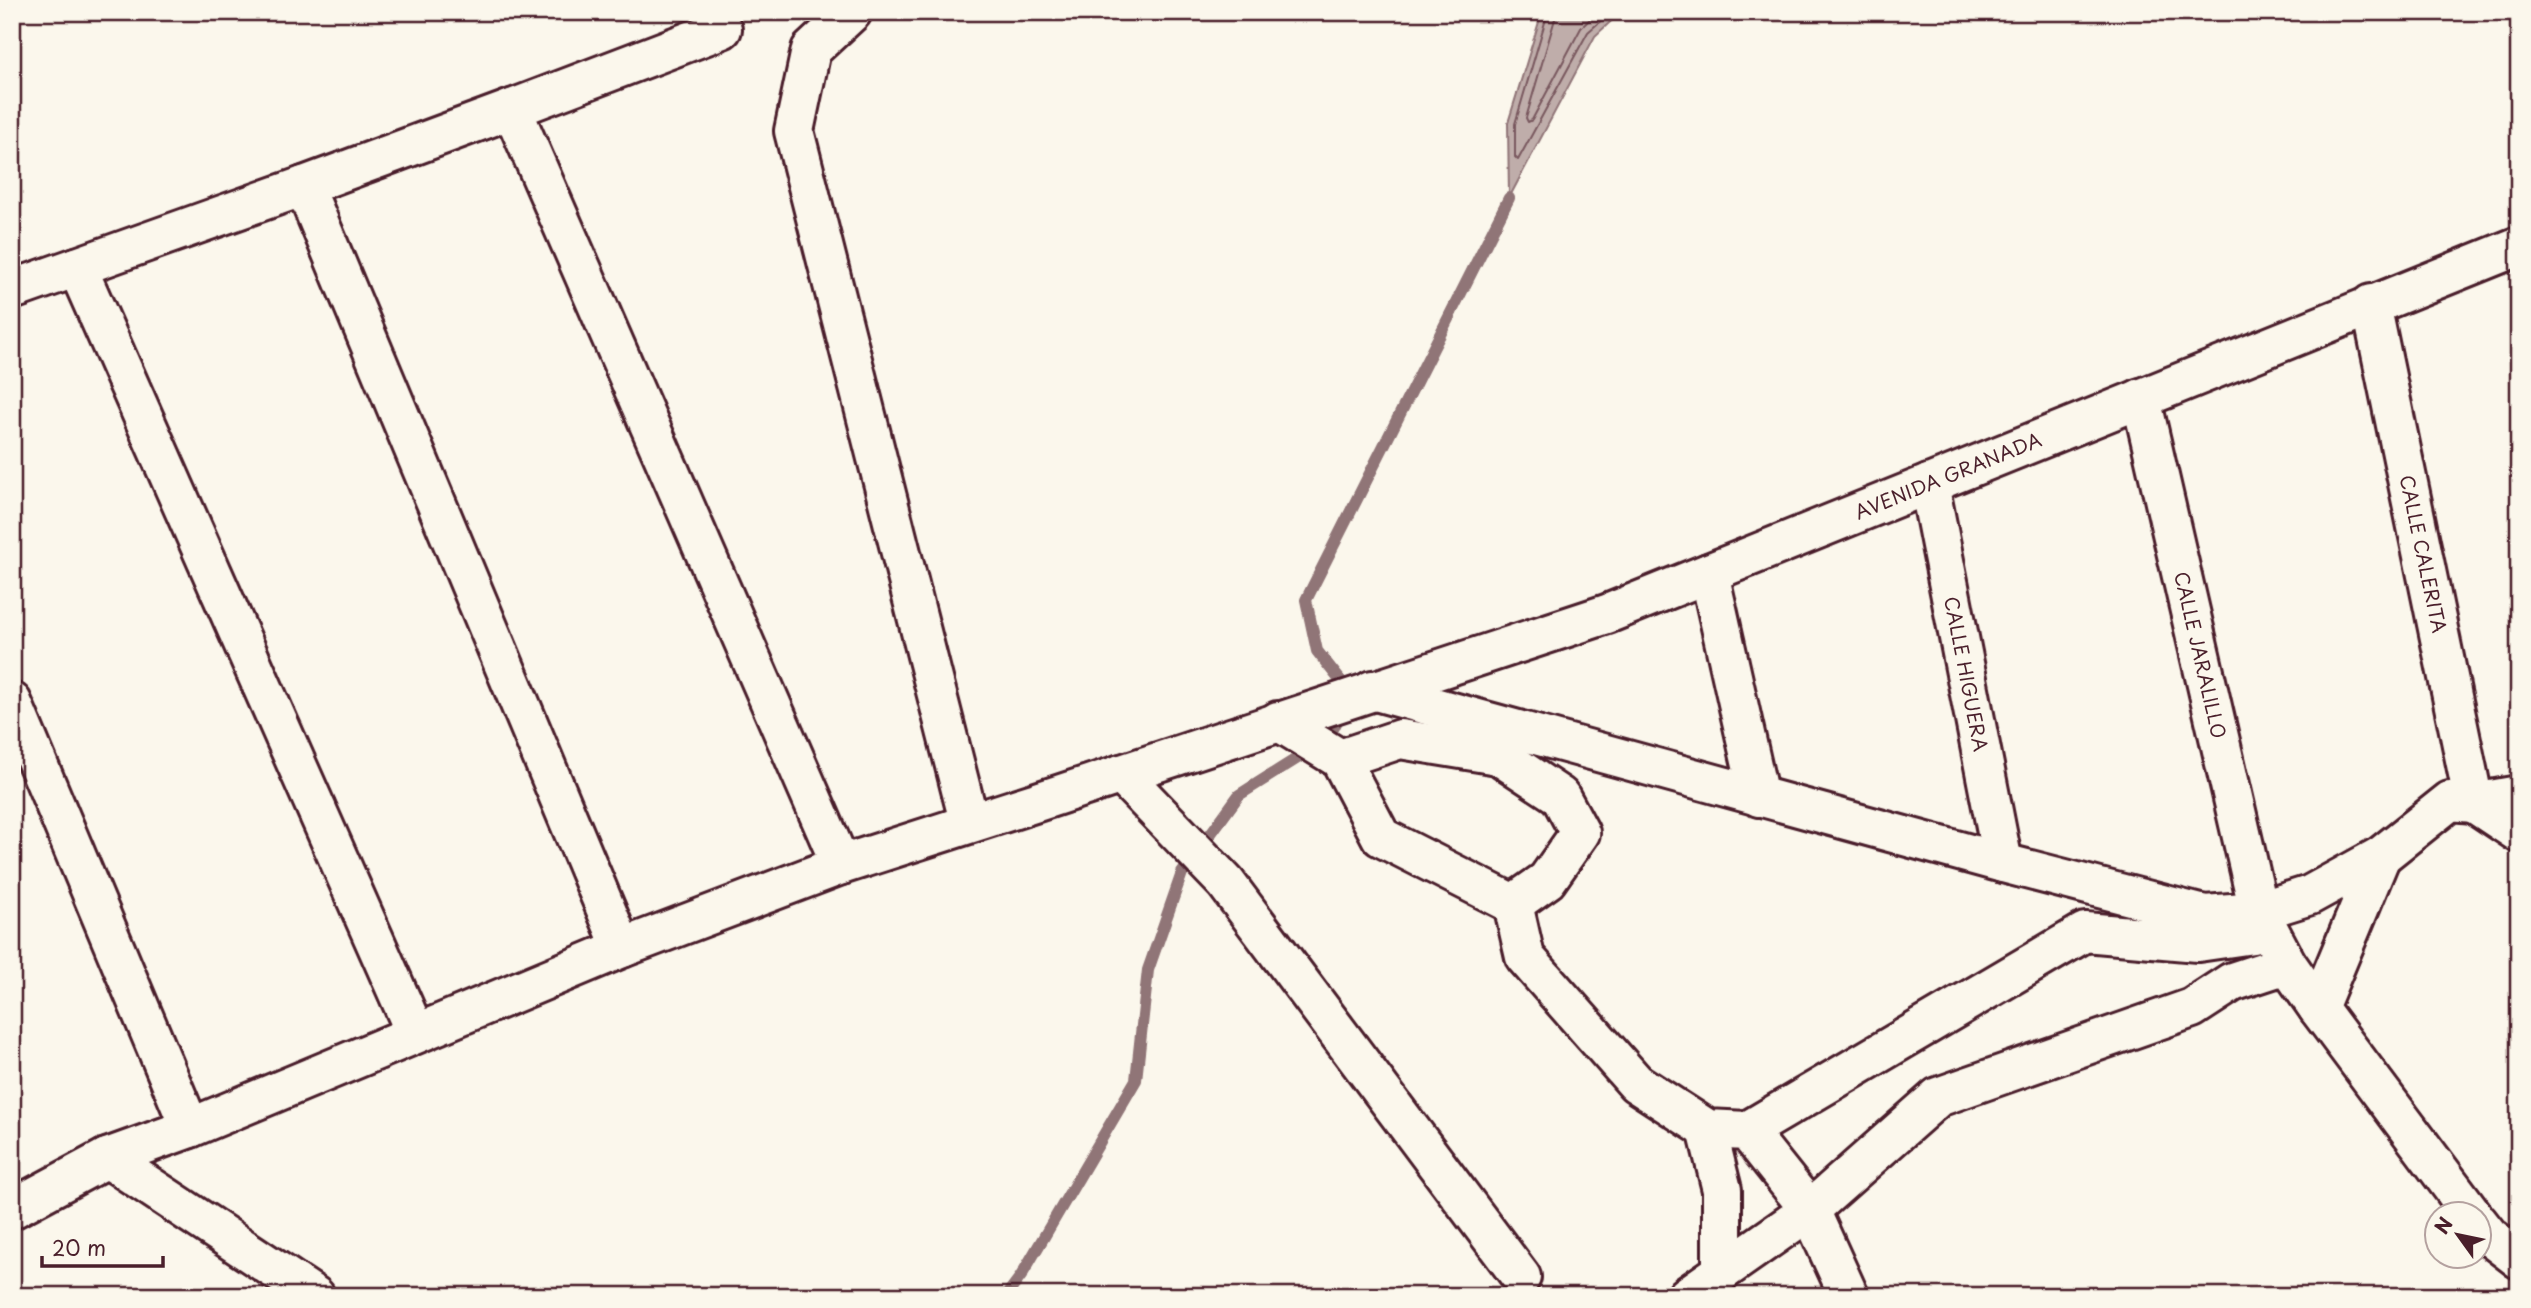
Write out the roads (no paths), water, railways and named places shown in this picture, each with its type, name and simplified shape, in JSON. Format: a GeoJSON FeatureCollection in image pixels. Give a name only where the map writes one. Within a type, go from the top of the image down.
{"type":"FeatureCollection","features":[{"type":"Feature","properties":{"kind":"street"},"geometry":{"type":"LineString","coordinates":[[852,12],[811,50],[794,131],[969,821]]}},
{"type":"Feature","properties":{"kind":"street"},"geometry":{"type":"LineString","coordinates":[[12,290],[304,186],[722,29]]}},
{"type":"Feature","properties":{"kind":"street"},"geometry":{"type":"LineString","coordinates":[[512,109],[841,865]]}},
{"type":"Feature","properties":{"kind":"street"},"geometry":{"type":"LineString","coordinates":[[304,186],[622,948]]}},
{"type":"Feature","properties":{"kind":"street","name":"AVENIDA GRANADA"},"geometry":{"type":"LineString","coordinates":[[12,1209],[107,1158],[190,1128],[622,948],[841,865],[969,821],[1121,774],[1607,614],[2519,246]]}},
{"type":"Feature","properties":{"kind":"street"},"geometry":{"type":"LineString","coordinates":[[77,267],[415,1032]]}},
{"type":"Feature","properties":{"kind":"street","name":"CALLE CALERITA"},"geometry":{"type":"LineString","coordinates":[[2371,304],[2474,803]]}},
{"type":"Feature","properties":{"kind":"street","name":"CALLE JARALILLO"},"geometry":{"type":"LineString","coordinates":[[2141,398],[2263,922],[2287,964],[2462,1200]]}},
{"type":"Feature","properties":{"kind":"street","name":"CALLE HIGUERA"},"geometry":{"type":"LineString","coordinates":[[1928,484],[2003,863]]}},
{"type":"Feature","properties":{"kind":"street"},"geometry":{"type":"LineString","coordinates":[[1709,573],[1759,797]]}},
{"type":"Feature","properties":{"kind":"street"},"geometry":{"type":"LineString","coordinates":[[1372,690],[2003,863],[2204,915],[2263,922]]}},
{"type":"Feature","properties":{"kind":"street"},"geometry":{"type":"LineString","coordinates":[[12,702],[190,1128]]}},
{"type":"Feature","properties":{"kind":"street"},"geometry":{"type":"LineString","coordinates":[[1278,721],[1340,759],[1381,837],[1513,904]]}},
{"type":"Feature","properties":{"kind":"street"},"geometry":{"type":"LineString","coordinates":[[1340,759],[1399,739],[1498,755],[1560,796],[1580,833],[1547,880],[1513,904]]}},
{"type":"Feature","properties":{"kind":"street"},"geometry":{"type":"LineString","coordinates":[[1121,774],[1226,883],[1521,1277]]}},
{"type":"Feature","properties":{"kind":"street"},"geometry":{"type":"LineString","coordinates":[[1513,904],[1525,957],[1636,1083],[1707,1129],[1747,1131],[2085,932],[2198,942],[2263,922],[2381,856],[2449,801],[2474,803],[2519,796]]}},
{"type":"Feature","properties":{"kind":"street"},"geometry":{"type":"LineString","coordinates":[[2474,803],[2519,833]]}},
{"type":"Feature","properties":{"kind":"street"},"geometry":{"type":"LineString","coordinates":[[2318,1007],[2381,856]]}},
{"type":"Feature","properties":{"kind":"street"},"geometry":{"type":"LineString","coordinates":[[1687,1296],[1810,1209],[1938,1097],[2192,1008],[2232,982],[2287,964]]}},
{"type":"Feature","properties":{"kind":"street"},"geometry":{"type":"LineString","coordinates":[[1707,1129],[1722,1190],[1722,1272]]}},
{"type":"Feature","properties":{"kind":"street"},"geometry":{"type":"LineString","coordinates":[[1747,1131],[1810,1209],[1849,1296]]}},
{"type":"Feature","properties":{"kind":"street"},"geometry":{"type":"LineString","coordinates":[[107,1158],[315,1296]]}},
{"type":"Feature","properties":{"kind":"street"},"geometry":{"type":"LineString","coordinates":[[2492,1238],[2519,1259]]}},
{"type":"Feature","properties":{"kind":"water"},"geometry":{"type":"Polygon","coordinates":[[[1542,12],[1621,12],[1595,36],[1509,198],[1508,123],[1542,12]]]}},
{"type":"Feature","properties":{"kind":"waterway"},"geometry":{"type":"LineString","coordinates":[[1351,694],[1317,651],[1306,600],[1509,198]]}},
{"type":"Feature","properties":{"kind":"waterway"},"geometry":{"type":"LineString","coordinates":[[1006,1296],[1021,1276],[1136,1080],[1148,970],[1182,873],[1239,795],[1328,739],[1342,711]]}}]}
